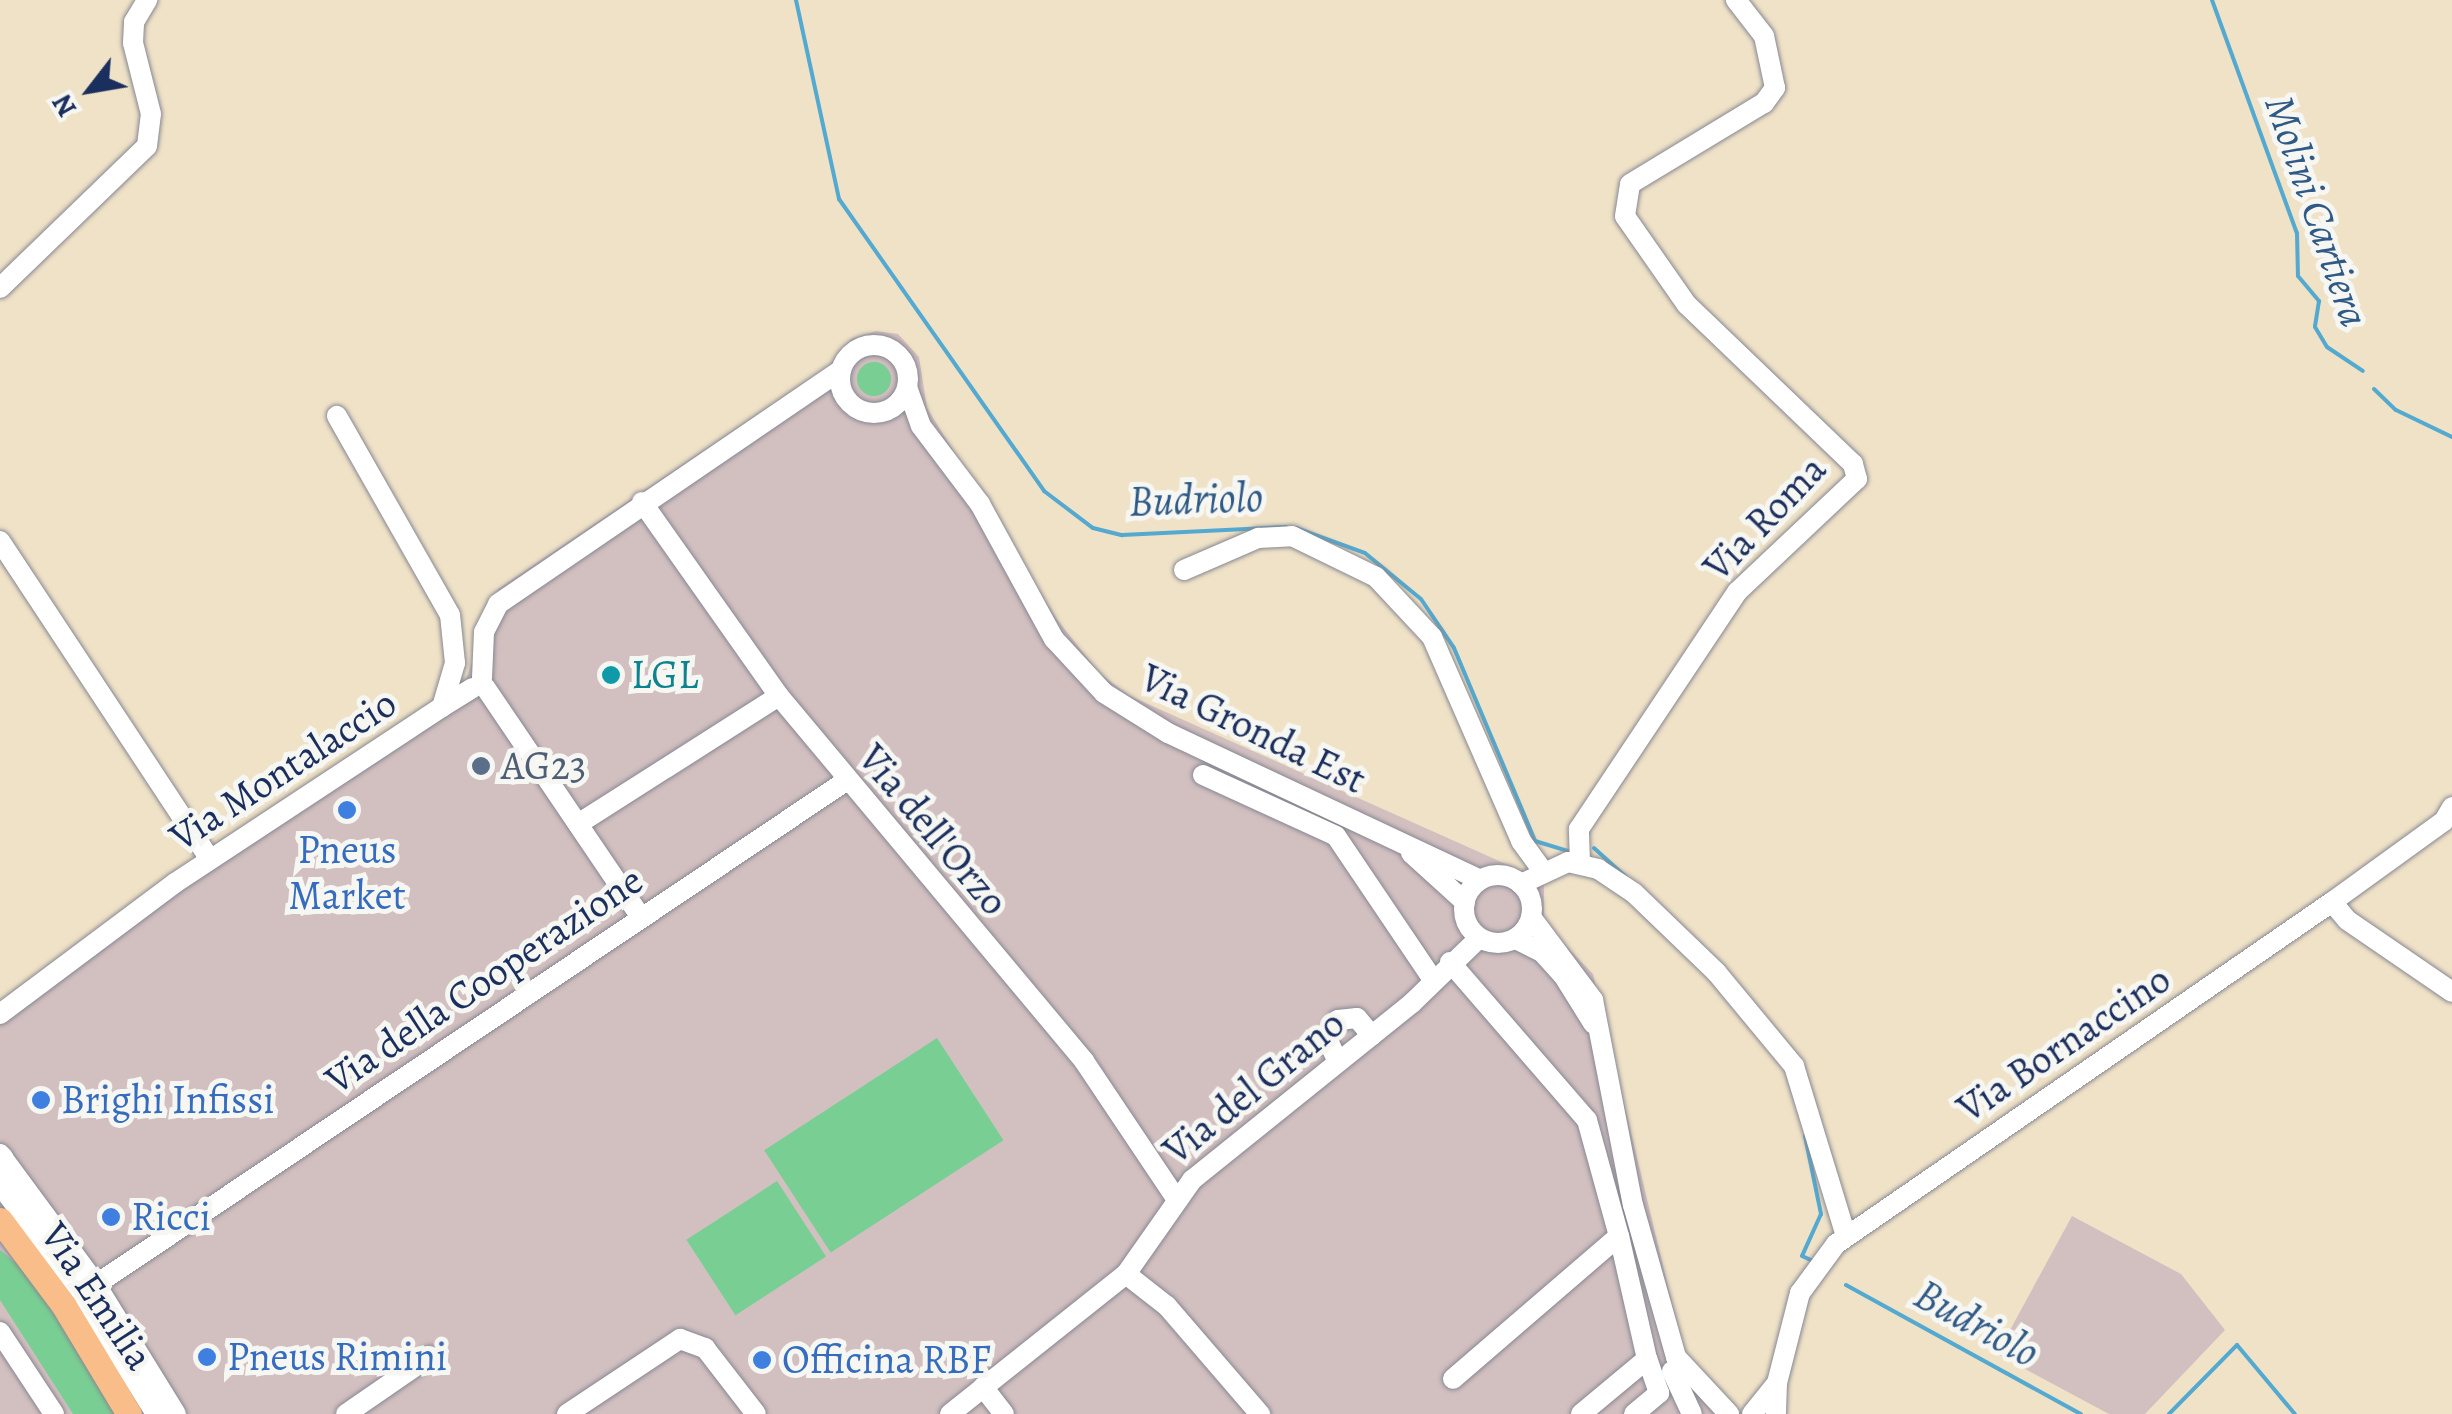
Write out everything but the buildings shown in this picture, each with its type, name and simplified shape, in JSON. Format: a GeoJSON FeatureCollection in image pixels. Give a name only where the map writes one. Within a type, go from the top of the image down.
{"type":"FeatureCollection","features":[{"type":"Feature","properties":{"kind":"main road","name":"Via Emilia"},"geometry":{"type":"LineString","coordinates":[[0,1220],[80,1294],[130,1414]]}},
{"type":"Feature","properties":{"kind":"street"},"geometry":{"type":"LineString","coordinates":[[0,288],[147,146],[152,114],[133,43],[134,22],[147,0]]}},
{"type":"Feature","properties":{"kind":"street","name":"Via Roma"},"geometry":{"type":"LineString","coordinates":[[1580,862],[1579,829],[1737,592],[1857,479],[1853,464],[1687,306],[1624,216],[1630,184],[1764,103],[1775,88],[1764,36],[1736,0]]}},
{"type":"Feature","properties":{"kind":"street","name":"Via Gronda Est"},"geometry":{"type":"LineString","coordinates":[[480,684],[484,632],[498,604],[642,502],[841,370],[856,350],[879,345],[905,364],[908,387],[922,426],[980,504],[1054,638],[1104,693],[1168,733],[1480,880],[1501,875],[1521,884]]}},
{"type":"Feature","properties":{"kind":"street"},"geometry":{"type":"LineString","coordinates":[[841,370],[845,397]]}},
{"type":"Feature","properties":{"kind":"street"},"geometry":{"type":"LineString","coordinates":[[892,408],[908,387]]}},
{"type":"Feature","properties":{"kind":"street","name":"Via Gronda Est"},"geometry":{"type":"LineString","coordinates":[[806,392],[845,397],[861,410],[892,408],[922,426]]}},
{"type":"Feature","properties":{"kind":"street","name":"Via Montalaccio"},"geometry":{"type":"LineString","coordinates":[[0,1014],[210,858],[442,707],[456,646],[450,614],[337,416]]}},
{"type":"Feature","properties":{"kind":"street","name":"Via dell'Orzo"},"geometry":{"type":"LineString","coordinates":[[642,502],[778,696],[1084,1061],[1175,1197]]}},
{"type":"Feature","properties":{"kind":"street"},"geometry":{"type":"LineString","coordinates":[[1184,570],[1258,538],[1292,536],[1334,552],[1376,577],[1432,638],[1521,841],[1543,871]]}},
{"type":"Feature","properties":{"kind":"street"},"geometry":{"type":"LineString","coordinates":[[0,540],[114,706],[210,858]]}},
{"type":"Feature","properties":{"kind":"street"},"geometry":{"type":"LineString","coordinates":[[442,707],[480,684],[641,916]]}},
{"type":"Feature","properties":{"kind":"street"},"geometry":{"type":"LineString","coordinates":[[578,824],[778,696]]}},
{"type":"Feature","properties":{"kind":"street"},"geometry":{"type":"LineString","coordinates":[[1202,775],[1336,836],[1433,980]]}},
{"type":"Feature","properties":{"kind":"street","name":"Via della Cooperazione"},"geometry":{"type":"LineString","coordinates":[[80,1294],[846,780]]}},
{"type":"Feature","properties":{"kind":"street","name":"Via Bornaccino"},"geometry":{"type":"LineString","coordinates":[[1776,1414],[1777,1383],[1800,1293],[1846,1236],[2332,902],[2444,821],[2452,807]]}},
{"type":"Feature","properties":{"kind":"street","name":"Via Gronda Est"},"geometry":{"type":"LineString","coordinates":[[1395,838],[1465,902]]}},
{"type":"Feature","properties":{"kind":"street"},"geometry":{"type":"LineString","coordinates":[[1728,1414],[1676,1358],[1634,1205],[1592,1024],[1592,1000],[1574,966],[1531,918],[1521,884],[1543,871],[1580,862],[1634,893],[1717,973],[1794,1066],[1846,1236]]}},
{"type":"Feature","properties":{"kind":"street"},"geometry":{"type":"LineString","coordinates":[[1480,880],[1465,902],[1473,932],[1497,944],[1516,939],[1531,918]]}},
{"type":"Feature","properties":{"kind":"street"},"geometry":{"type":"LineString","coordinates":[[2332,902],[2347,920],[2452,992]]}},
{"type":"Feature","properties":{"kind":"street","name":"Via del Grano"},"geometry":{"type":"LineString","coordinates":[[950,1414],[1126,1274],[1175,1197],[1372,1036],[1433,980],[1473,932]]}},
{"type":"Feature","properties":{"kind":"street"},"geometry":{"type":"LineString","coordinates":[[1516,939],[1542,952],[1563,975],[1592,1024]]}},
{"type":"Feature","properties":{"kind":"street"},"geometry":{"type":"LineString","coordinates":[[1452,960],[1587,1120],[1647,1359],[1660,1393],[1634,1414]]}},
{"type":"Feature","properties":{"kind":"street"},"geometry":{"type":"LineString","coordinates":[[1338,1062],[1327,1038],[1338,1020],[1358,1018],[1372,1036]]}},
{"type":"Feature","properties":{"kind":"street"},"geometry":{"type":"LineString","coordinates":[[2,1155],[80,1294],[122,1344],[165,1412]]}},
{"type":"Feature","properties":{"kind":"street"},"geometry":{"type":"LineString","coordinates":[[1634,1205],[1656,1336],[1692,1414]]}},
{"type":"Feature","properties":{"kind":"street"},"geometry":{"type":"LineString","coordinates":[[1453,1380],[1619,1236]]}},
{"type":"Feature","properties":{"kind":"street"},"geometry":{"type":"LineString","coordinates":[[1126,1274],[1167,1306],[1260,1414]]}},
{"type":"Feature","properties":{"kind":"street"},"geometry":{"type":"LineString","coordinates":[[0,1332],[54,1414]]}},
{"type":"Feature","properties":{"kind":"street"},"geometry":{"type":"LineString","coordinates":[[567,1414],[680,1339],[705,1348],[756,1414]]}},
{"type":"Feature","properties":{"kind":"street"},"geometry":{"type":"LineString","coordinates":[[346,1414],[430,1356]]}},
{"type":"Feature","properties":{"kind":"street"},"geometry":{"type":"LineString","coordinates":[[1581,1414],[1647,1359]]}},
{"type":"Feature","properties":{"kind":"street","name":"Via Bornaccino"},"geometry":{"type":"LineString","coordinates":[[1752,1414],[1777,1383]]}},
{"type":"Feature","properties":{"kind":"street"},"geometry":{"type":"LineString","coordinates":[[983,1387],[1004,1414]]}},
{"type":"Feature","properties":{"kind":"shaded area"},"geometry":{"type":"Polygon","coordinates":[[[876,331],[898,334],[919,357],[927,408],[1056,618],[1099,673],[1130,696],[1544,881],[1544,923],[1593,974],[1683,1349],[1695,1377],[1734,1414],[0,1414],[0,1007],[147,895],[466,679],[498,589],[829,366],[851,339],[876,331]]]}},
{"type":"Feature","properties":{"kind":"shaded area"},"geometry":{"type":"Polygon","coordinates":[[[2072,1216],[2181,1274],[2225,1330],[2145,1414],[2109,1414],[1997,1354],[2072,1216]]]}},
{"type":"Feature","properties":{"kind":"green space"},"geometry":{"type":"Polygon","coordinates":[[[874,362],[886,367],[891,379],[886,391],[874,396],[862,391],[857,379],[862,367],[874,362]]]}},
{"type":"Feature","properties":{"kind":"green space"},"geometry":{"type":"Polygon","coordinates":[[[937,1038],[1003,1140],[831,1253],[764,1150],[937,1038]]]}},
{"type":"Feature","properties":{"kind":"green space"},"geometry":{"type":"Polygon","coordinates":[[[777,1181],[826,1256],[735,1315],[686,1240],[777,1181]]]}},
{"type":"Feature","properties":{"kind":"green space"},"geometry":{"type":"Polygon","coordinates":[[[0,1250],[28,1273],[120,1414],[73,1414],[0,1300],[0,1250]]]}},
{"type":"Feature","properties":{"kind":"waterway","name":"Budriolo"},"geometry":{"type":"LineString","coordinates":[[796,0],[839,199],[1044,491],[1093,528],[1122,535],[1286,527]]}},
{"type":"Feature","properties":{"kind":"waterway","name":"Molini Cartiera"},"geometry":{"type":"LineString","coordinates":[[2212,0],[2297,233],[2298,276],[2319,301],[2315,327],[2327,347],[2363,371]]}},
{"type":"Feature","properties":{"kind":"waterway","name":"Molini Cartiera"},"geometry":{"type":"LineString","coordinates":[[2374,389],[2396,410],[2452,437]]}},
{"type":"Feature","properties":{"kind":"waterway","name":"Budriolo"},"geometry":{"type":"LineString","coordinates":[[1296,528],[1365,553],[1421,599],[1454,648],[1535,841],[1567,851]]}},
{"type":"Feature","properties":{"kind":"waterway","name":"Budriolo"},"geometry":{"type":"LineString","coordinates":[[1594,848],[1625,876]]}},
{"type":"Feature","properties":{"kind":"waterway","name":"Budriolo"},"geometry":{"type":"LineString","coordinates":[[1805,1136],[1821,1214],[1802,1256],[1811,1260]]}},
{"type":"Feature","properties":{"kind":"waterway","name":"Budriolo"},"geometry":{"type":"LineString","coordinates":[[1846,1285],[2081,1414]]}},
{"type":"Feature","properties":{"kind":"waterway","name":"Budriolo"},"geometry":{"type":"LineString","coordinates":[[2169,1414],[2237,1345],[2295,1414]]}},
{"type":"Feature","properties":{"kind":"place","name":"LGL"},"geometry":{"type":"Point","coordinates":[611,675]}},
{"type":"Feature","properties":{"kind":"place","name":"AG23"},"geometry":{"type":"Point","coordinates":[481,766]}},
{"type":"Feature","properties":{"kind":"place","name":"Pneus Market"},"geometry":{"type":"Point","coordinates":[347,810]}},
{"type":"Feature","properties":{"kind":"place","name":"Brighi Infissi"},"geometry":{"type":"Point","coordinates":[41,1100]}},
{"type":"Feature","properties":{"kind":"place","name":"Ricci"},"geometry":{"type":"Point","coordinates":[111,1217]}},
{"type":"Feature","properties":{"kind":"place","name":"Pneus Rimini"},"geometry":{"type":"Point","coordinates":[207,1357]}},
{"type":"Feature","properties":{"kind":"place","name":"Officina RBF"},"geometry":{"type":"Point","coordinates":[762,1360]}}]}
